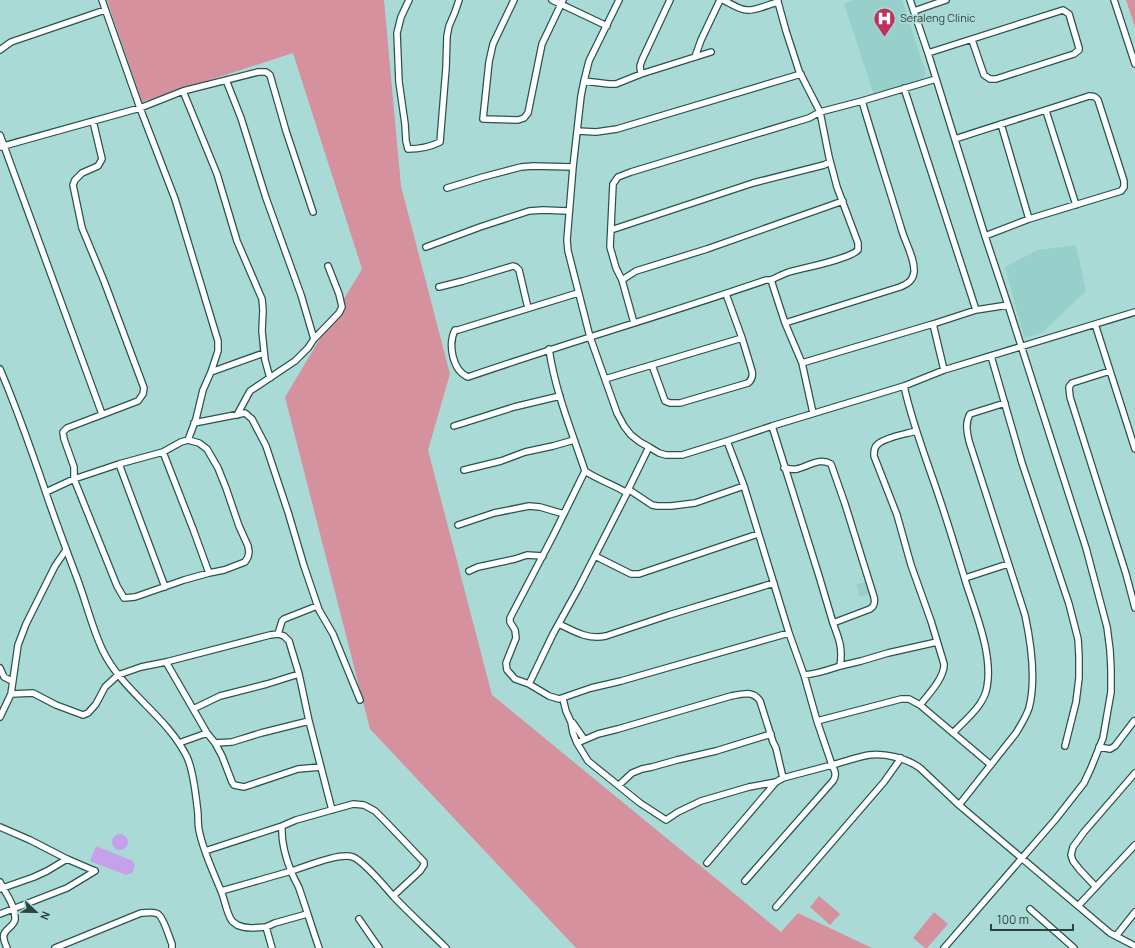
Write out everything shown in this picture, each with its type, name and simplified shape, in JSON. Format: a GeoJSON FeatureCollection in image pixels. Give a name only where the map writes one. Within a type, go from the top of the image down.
{"type":"FeatureCollection","features":[{"type":"Feature","properties":{"kind":"street"},"geometry":{"type":"LineString","coordinates":[[102,0],[140,108],[175,199],[218,340],[218,352],[203,390],[188,440]]}},
{"type":"Feature","properties":{"kind":"street"},"geometry":{"type":"LineString","coordinates":[[409,0],[401,17],[397,33],[399,82],[408,149],[419,149],[432,146],[440,142],[447,36],[449,26],[459,0]]}},
{"type":"Feature","properties":{"kind":"street"},"geometry":{"type":"LineString","coordinates":[[514,0],[493,44],[489,62],[483,119],[518,120],[524,118],[528,113],[542,44],[562,2]]}},
{"type":"Feature","properties":{"kind":"street"},"geometry":{"type":"LineString","coordinates":[[552,0],[562,2],[607,26]]}},
{"type":"Feature","properties":{"kind":"street"},"geometry":{"type":"LineString","coordinates":[[619,0],[590,61],[584,81],[568,211],[567,240],[568,251],[590,338],[617,413],[631,435],[640,442],[666,455],[682,455],[813,413],[904,386],[944,370],[1135,312]]}},
{"type":"Feature","properties":{"kind":"street"},"geometry":{"type":"LineString","coordinates":[[641,74],[640,66],[642,60],[670,0]]}},
{"type":"Feature","properties":{"kind":"street"},"geometry":{"type":"LineString","coordinates":[[578,293],[454,330],[452,342],[454,362],[458,370],[468,377],[766,280],[771,280],[788,273],[837,260],[856,253],[858,250],[858,243],[837,187],[830,162],[820,112],[801,74],[778,1],[753,10],[746,10],[722,0],[701,40],[695,57]]}},
{"type":"Feature","properties":{"kind":"street"},"geometry":{"type":"LineString","coordinates":[[910,0],[1086,548],[1107,627],[1110,650],[1111,692],[1106,724],[1103,738],[1084,783],[1055,820],[944,948]]}},
{"type":"Feature","properties":{"kind":"street"},"geometry":{"type":"LineString","coordinates":[[914,12],[946,0]]}},
{"type":"Feature","properties":{"kind":"street"},"geometry":{"type":"LineString","coordinates":[[1114,0],[1135,64]]}},
{"type":"Feature","properties":{"kind":"street"},"geometry":{"type":"LineString","coordinates":[[0,50],[11,42],[105,10]]}},
{"type":"Feature","properties":{"kind":"street"},"geometry":{"type":"LineString","coordinates":[[928,53],[1063,10],[1069,14],[1079,50],[1074,54],[996,79],[990,79],[984,75],[972,40]]}},
{"type":"Feature","properties":{"kind":"street"},"geometry":{"type":"LineString","coordinates":[[584,81],[616,84],[641,74],[711,52]]}},
{"type":"Feature","properties":{"kind":"street"},"geometry":{"type":"LineString","coordinates":[[2,146],[140,108],[183,90],[258,72],[266,72],[270,75],[286,131],[313,212]]}},
{"type":"Feature","properties":{"kind":"street"},"geometry":{"type":"LineString","coordinates":[[577,131],[596,132],[617,129],[801,74]]}},
{"type":"Feature","properties":{"kind":"street"},"geometry":{"type":"LineString","coordinates":[[634,324],[622,280],[616,268],[610,247],[613,184],[618,177],[809,118],[820,112],[936,79]]}},
{"type":"Feature","properties":{"kind":"street"},"geometry":{"type":"LineString","coordinates":[[226,80],[241,118],[266,198],[314,338]]}},
{"type":"Feature","properties":{"kind":"street"},"geometry":{"type":"LineString","coordinates":[[904,88],[976,310]]}},
{"type":"Feature","properties":{"kind":"street"},"geometry":{"type":"LineString","coordinates":[[183,90],[217,174],[237,241],[262,299],[264,360],[270,378]]}},
{"type":"Feature","properties":{"kind":"street"},"geometry":{"type":"LineString","coordinates":[[955,139],[1089,96],[1095,97],[1098,100],[1124,181],[1122,191],[1030,219],[985,236]]}},
{"type":"Feature","properties":{"kind":"street"},"geometry":{"type":"LineString","coordinates":[[785,323],[900,287],[911,281],[913,277],[914,272],[912,260],[862,101]]}},
{"type":"Feature","properties":{"kind":"street"},"geometry":{"type":"LineString","coordinates":[[1046,111],[1076,205]]}},
{"type":"Feature","properties":{"kind":"street"},"geometry":{"type":"LineString","coordinates":[[46,492],[74,479],[119,464],[163,452],[181,442],[188,440],[199,443],[207,448],[218,468],[249,552],[248,557],[245,562],[224,570],[208,573],[135,597],[124,598],[117,586],[74,479],[74,467],[63,432],[68,428],[138,401],[143,394],[144,388],[104,281],[82,228],[73,185],[75,180],[82,173],[98,166],[102,159],[93,121]]}},
{"type":"Feature","properties":{"kind":"street"},"geometry":{"type":"LineString","coordinates":[[1001,124],[1030,219]]}},
{"type":"Feature","properties":{"kind":"street"},"geometry":{"type":"LineString","coordinates":[[0,135],[2,146],[102,414]]}},
{"type":"Feature","properties":{"kind":"street"},"geometry":{"type":"LineString","coordinates":[[611,230],[753,183],[824,165],[830,162]]}},
{"type":"Feature","properties":{"kind":"street"},"geometry":{"type":"LineString","coordinates":[[447,188],[521,167],[573,167]]}},
{"type":"Feature","properties":{"kind":"street"},"geometry":{"type":"LineString","coordinates":[[622,280],[636,271],[714,246],[843,201]]}},
{"type":"Feature","properties":{"kind":"street"},"geometry":{"type":"LineString","coordinates":[[426,247],[480,227],[530,211],[568,211]]}},
{"type":"Feature","properties":{"kind":"street"},"geometry":{"type":"LineString","coordinates":[[237,415],[250,391],[295,361],[308,348],[314,338],[339,313],[342,307],[339,294],[328,266]]}},
{"type":"Feature","properties":{"kind":"street"},"geometry":{"type":"LineString","coordinates":[[438,287],[513,266],[519,270],[528,308]]}},
{"type":"Feature","properties":{"kind":"street"},"geometry":{"type":"LineString","coordinates":[[771,280],[785,323],[802,363],[813,413]]}},
{"type":"Feature","properties":{"kind":"street"},"geometry":{"type":"LineString","coordinates":[[652,365],[665,400],[670,403],[680,403],[722,392],[748,383],[752,379],[753,375],[742,338],[726,294]]}},
{"type":"Feature","properties":{"kind":"street"},"geometry":{"type":"LineString","coordinates":[[802,363],[976,310],[1008,305]]}},
{"type":"Feature","properties":{"kind":"street"},"geometry":{"type":"LineString","coordinates":[[933,324],[944,370]]}},
{"type":"Feature","properties":{"kind":"street"},"geometry":{"type":"LineString","coordinates":[[1095,324],[1135,449]]}},
{"type":"Feature","properties":{"kind":"street"},"geometry":{"type":"LineString","coordinates":[[605,379],[742,338]]}},
{"type":"Feature","properties":{"kind":"street"},"geometry":{"type":"LineString","coordinates":[[549,350],[550,360],[560,396],[585,472],[594,478],[627,491],[652,505],[657,506],[695,503],[744,486]]}},
{"type":"Feature","properties":{"kind":"street"},"geometry":{"type":"LineString","coordinates":[[211,372],[264,353]]}},
{"type":"Feature","properties":{"kind":"street"},"geometry":{"type":"LineString","coordinates":[[991,356],[1022,463],[1066,597],[1078,639],[1079,678],[1076,702],[1065,746]]}},
{"type":"Feature","properties":{"kind":"street"},"geometry":{"type":"LineString","coordinates":[[0,369],[14,402],[104,653],[118,675],[180,743],[188,759],[192,771],[199,829],[205,851],[228,913],[233,922],[247,928],[266,927],[307,914]]}},
{"type":"Feature","properties":{"kind":"street"},"geometry":{"type":"LineString","coordinates":[[1110,371],[1075,381],[1069,387],[1069,390],[1126,574],[1135,608]]}},
{"type":"Feature","properties":{"kind":"street"},"geometry":{"type":"LineString","coordinates":[[904,386],[916,431],[950,530],[983,637],[987,659],[988,679],[984,696],[975,710],[953,733]]}},
{"type":"Feature","properties":{"kind":"street"},"geometry":{"type":"LineString","coordinates":[[454,426],[514,407],[560,396]]}},
{"type":"Feature","properties":{"kind":"street"},"geometry":{"type":"LineString","coordinates":[[959,805],[1016,733],[1023,722],[1032,693],[1030,638],[1025,615],[969,441],[966,427],[970,414],[1005,403]]}},
{"type":"Feature","properties":{"kind":"street"},"geometry":{"type":"LineString","coordinates":[[194,423],[245,413],[252,419],[266,446],[317,606],[333,634],[360,700]]}},
{"type":"Feature","properties":{"kind":"street"},"geometry":{"type":"LineString","coordinates":[[772,426],[841,646],[840,666]]}},
{"type":"Feature","properties":{"kind":"street"},"geometry":{"type":"LineString","coordinates":[[916,431],[889,438],[877,444],[874,449],[874,456],[897,515],[944,668],[942,675],[935,686],[920,705]]}},
{"type":"Feature","properties":{"kind":"street"},"geometry":{"type":"LineString","coordinates":[[464,470],[492,463],[525,452],[574,440]]}},
{"type":"Feature","properties":{"kind":"street"},"geometry":{"type":"LineString","coordinates":[[727,441],[744,486],[789,633],[804,675],[817,721],[832,765],[836,772],[833,781],[745,881]]}},
{"type":"Feature","properties":{"kind":"street"},"geometry":{"type":"LineString","coordinates":[[529,684],[649,447]]}},
{"type":"Feature","properties":{"kind":"street"},"geometry":{"type":"LineString","coordinates":[[163,452],[193,529],[208,573]]}},
{"type":"Feature","properties":{"kind":"street"},"geometry":{"type":"LineString","coordinates":[[784,468],[796,469],[818,462],[826,462],[831,464],[854,532],[875,604],[870,609],[833,623]]}},
{"type":"Feature","properties":{"kind":"street"},"geometry":{"type":"LineString","coordinates":[[119,464],[165,587]]}},
{"type":"Feature","properties":{"kind":"street"},"geometry":{"type":"LineString","coordinates":[[585,472],[510,620],[515,630],[516,638],[506,663],[507,670],[515,678],[529,684],[549,696],[563,699],[571,694],[591,688],[621,681],[789,633]]}},
{"type":"Feature","properties":{"kind":"street"},"geometry":{"type":"LineString","coordinates":[[458,524],[494,513],[529,506],[540,507],[564,514]]}},
{"type":"Feature","properties":{"kind":"street"},"geometry":{"type":"LineString","coordinates":[[595,556],[631,574],[639,574],[758,534]]}},
{"type":"Feature","properties":{"kind":"street"},"geometry":{"type":"LineString","coordinates":[[0,717],[11,694],[18,645],[26,624],[55,566],[66,550]]}},
{"type":"Feature","properties":{"kind":"street"},"geometry":{"type":"LineString","coordinates":[[469,572],[478,567],[527,555],[543,556]]}},
{"type":"Feature","properties":{"kind":"street"},"geometry":{"type":"LineString","coordinates":[[965,578],[1008,564]]}},
{"type":"Feature","properties":{"kind":"street"},"geometry":{"type":"LineString","coordinates":[[559,624],[587,636],[598,638],[774,583]]}},
{"type":"Feature","properties":{"kind":"street"},"geometry":{"type":"LineString","coordinates":[[278,634],[284,619],[317,606]]}},
{"type":"Feature","properties":{"kind":"street"},"geometry":{"type":"LineString","coordinates":[[11,694],[33,693],[83,715],[88,713],[96,704],[105,686],[118,675],[142,667],[278,634],[284,636],[287,638],[299,674],[309,721],[332,810]]}},
{"type":"Feature","properties":{"kind":"street"},"geometry":{"type":"LineString","coordinates":[[804,675],[814,674],[888,653],[937,642]]}},
{"type":"Feature","properties":{"kind":"street"},"geometry":{"type":"LineString","coordinates":[[166,662],[185,696],[215,743],[234,785],[244,787],[298,769],[321,767]]}},
{"type":"Feature","properties":{"kind":"street"},"geometry":{"type":"LineString","coordinates":[[0,668],[4,677],[12,681]]}},
{"type":"Feature","properties":{"kind":"street"},"geometry":{"type":"LineString","coordinates":[[193,709],[220,696],[299,674]]}},
{"type":"Feature","properties":{"kind":"street"},"geometry":{"type":"LineString","coordinates":[[577,743],[598,734],[731,696],[748,693],[758,697],[760,701],[776,748],[783,778]]}},
{"type":"Feature","properties":{"kind":"street"},"geometry":{"type":"LineString","coordinates":[[563,699],[566,711],[584,739]]}},
{"type":"Feature","properties":{"kind":"street"},"geometry":{"type":"LineString","coordinates":[[817,721],[902,699],[909,699],[920,705],[991,765]]}},
{"type":"Feature","properties":{"kind":"street"},"geometry":{"type":"LineString","coordinates":[[215,743],[232,742],[309,721]]}},
{"type":"Feature","properties":{"kind":"street"},"geometry":{"type":"LineString","coordinates":[[1099,747],[1110,749],[1115,746],[1134,721]]}},
{"type":"Feature","properties":{"kind":"street"},"geometry":{"type":"LineString","coordinates":[[572,722],[573,733],[577,743],[588,761],[640,803],[666,820],[701,800],[776,782],[783,778],[869,755],[880,755],[907,760],[920,768],[959,805],[1110,933],[1135,946]]}},
{"type":"Feature","properties":{"kind":"street"},"geometry":{"type":"LineString","coordinates":[[180,743],[207,732]]}},
{"type":"Feature","properties":{"kind":"street"},"geometry":{"type":"LineString","coordinates":[[619,786],[632,774],[642,768],[652,767],[716,751],[771,734]]}},
{"type":"Feature","properties":{"kind":"street"},"geometry":{"type":"LineString","coordinates":[[776,907],[884,782],[901,758]]}},
{"type":"Feature","properties":{"kind":"street"},"geometry":{"type":"LineString","coordinates":[[1096,887],[1073,861],[1071,855],[1073,847],[1084,832],[1135,773]]}},
{"type":"Feature","properties":{"kind":"street"},"geometry":{"type":"LineString","coordinates":[[707,863],[776,782]]}},
{"type":"Feature","properties":{"kind":"street"},"geometry":{"type":"LineString","coordinates":[[205,851],[296,820],[353,804],[364,805],[370,807],[423,860],[424,865],[420,871],[393,896]]}},
{"type":"Feature","properties":{"kind":"street"},"geometry":{"type":"LineString","coordinates":[[282,826],[281,837],[283,851],[299,887],[319,948]]}},
{"type":"Feature","properties":{"kind":"street"},"geometry":{"type":"LineString","coordinates":[[0,827],[95,871],[67,888],[0,914]]}},
{"type":"Feature","properties":{"kind":"street"},"geometry":{"type":"LineString","coordinates":[[1078,906],[1135,845]]}},
{"type":"Feature","properties":{"kind":"street"},"geometry":{"type":"LineString","coordinates":[[221,891],[291,871],[322,860],[344,856],[352,857],[360,861],[446,948]]}},
{"type":"Feature","properties":{"kind":"street"},"geometry":{"type":"LineString","coordinates":[[1,889],[34,877],[67,859]]}},
{"type":"Feature","properties":{"kind":"street"},"geometry":{"type":"LineString","coordinates":[[0,882],[1,889],[13,905],[16,918],[14,923],[3,936],[7,948]]}},
{"type":"Feature","properties":{"kind":"street"},"geometry":{"type":"LineString","coordinates":[[1030,909],[1074,948]]}},
{"type":"Feature","properties":{"kind":"street"},"geometry":{"type":"LineString","coordinates":[[58,947],[141,913],[150,912],[156,913],[161,917],[172,944],[172,948]]}},
{"type":"Feature","properties":{"kind":"street"},"geometry":{"type":"LineString","coordinates":[[1116,936],[1135,912]]}},
{"type":"Feature","properties":{"kind":"street"},"geometry":{"type":"LineString","coordinates":[[359,918],[379,948]]}},
{"type":"Feature","properties":{"kind":"street"},"geometry":{"type":"LineString","coordinates":[[266,927],[272,948]]}},
{"type":"Feature","properties":{"kind":"shaded area"},"geometry":{"type":"Polygon","coordinates":[[[107,0],[384,0],[401,186],[450,374],[428,450],[492,695],[781,932],[798,913],[872,948],[576,948],[370,729],[285,397],[362,269],[293,53],[142,102],[107,0]]]}},
{"type":"Feature","properties":{"kind":"shaded area","name":"Seraleng Clinic"},"geometry":{"type":"Polygon","coordinates":[[[854,0],[902,0],[926,73],[922,80],[874,95],[844,4],[854,0]]]}},
{"type":"Feature","properties":{"kind":"shaded area"},"geometry":{"type":"Polygon","coordinates":[[[1126,0],[1135,0],[1135,27],[1126,0]]]}},
{"type":"Feature","properties":{"kind":"shaded area"},"geometry":{"type":"Polygon","coordinates":[[[1076,245],[1086,291],[1042,333],[1024,338],[1005,267],[1038,250],[1076,245]]]}},
{"type":"Feature","properties":{"kind":"shaded area"},"geometry":{"type":"Polygon","coordinates":[[[868,581],[872,593],[860,597],[856,585],[868,581]]]}},
{"type":"Feature","properties":{"kind":"shaded area"},"geometry":{"type":"Polygon","coordinates":[[[117,834],[123,834],[128,839],[126,848],[123,850],[117,850],[112,845],[112,839],[117,834]]]}},
{"type":"Feature","properties":{"kind":"shaded area"},"geometry":{"type":"Polygon","coordinates":[[[96,846],[133,861],[135,866],[132,873],[126,875],[90,861],[96,846]]]}},
{"type":"Feature","properties":{"kind":"shaded area"},"geometry":{"type":"Polygon","coordinates":[[[819,896],[840,914],[830,925],[810,907],[819,896]]]}},
{"type":"Feature","properties":{"kind":"shaded area"},"geometry":{"type":"Polygon","coordinates":[[[934,912],[948,924],[927,948],[925,948],[913,938],[934,912]]]}},
{"type":"Feature","properties":{"kind":"place","name":"Seraleng Clinic"},"geometry":{"type":"Point","coordinates":[885,38]}}]}
